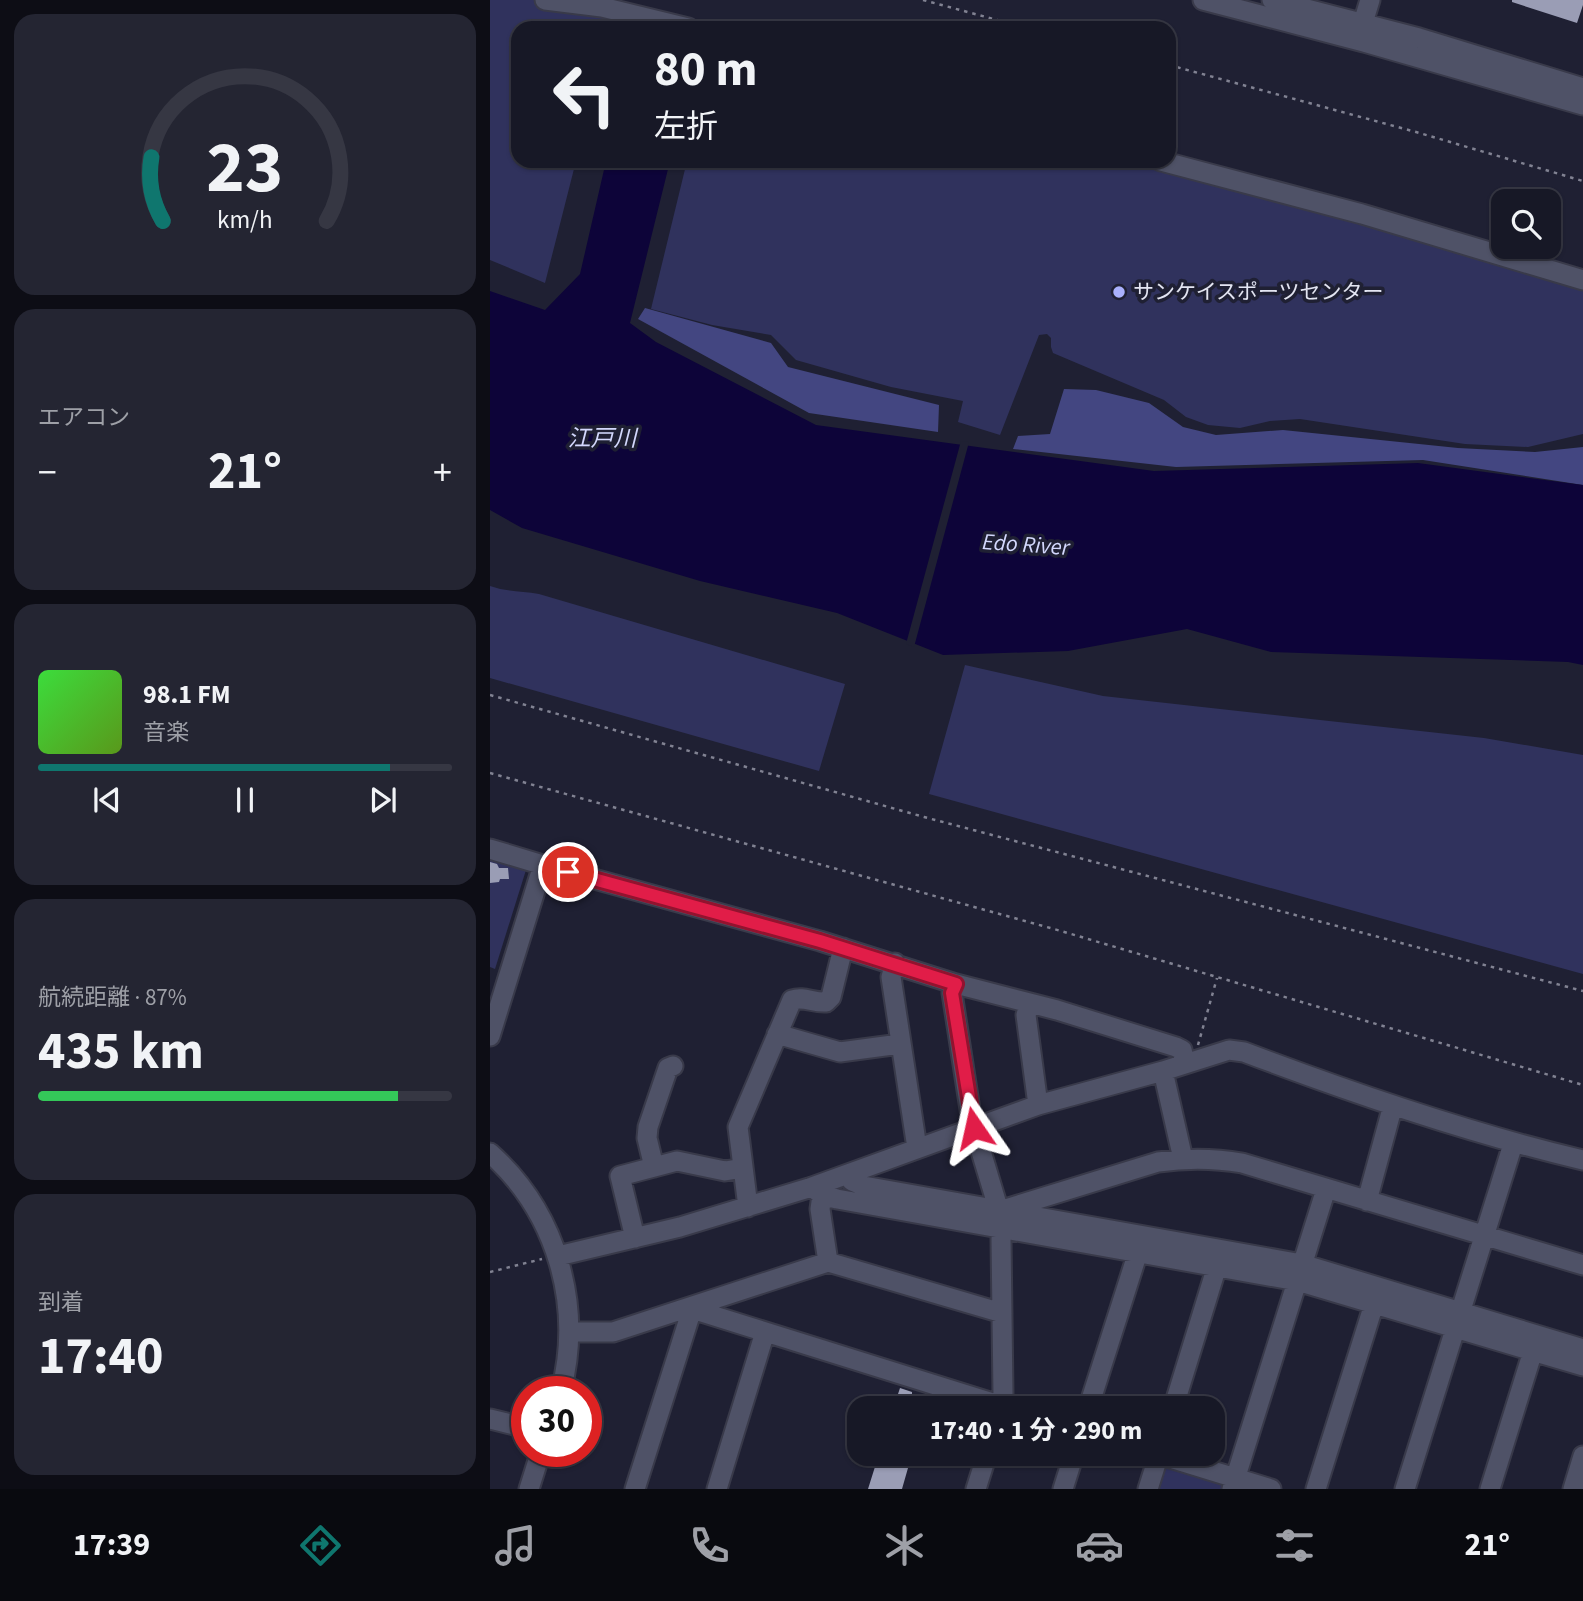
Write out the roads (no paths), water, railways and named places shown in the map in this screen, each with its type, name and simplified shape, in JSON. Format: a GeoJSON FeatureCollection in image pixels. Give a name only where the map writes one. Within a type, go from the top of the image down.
{"type":"FeatureCollection","features":[{"type":"Feature","properties":{"kind":"street"},"geometry":{"type":"LineString","coordinates":[[545,0],[602,7],[659,21]]}},
{"type":"Feature","properties":{"kind":"street"},"geometry":{"type":"LineString","coordinates":[[1203,0],[1231,4],[1583,105]]}},
{"type":"Feature","properties":{"kind":"street"},"geometry":{"type":"LineString","coordinates":[[1272,0],[1419,38],[1583,88]]}},
{"type":"Feature","properties":{"kind":"street"},"geometry":{"type":"LineString","coordinates":[[1363,23],[1370,0]]}},
{"type":"Feature","properties":{"kind":"street"},"geometry":{"type":"LineString","coordinates":[[1176,165],[1362,214],[1583,280]]}},
{"type":"Feature","properties":{"kind":"street"},"geometry":{"type":"LineString","coordinates":[[490,849],[895,963],[956,984],[1030,1003],[1176,1047],[1192,1061]]}},
{"type":"Feature","properties":{"kind":"street"},"geometry":{"type":"LineString","coordinates":[[490,1036],[543,866]]}},
{"type":"Feature","properties":{"kind":"street"},"geometry":{"type":"LineString","coordinates":[[748,1207],[738,1126],[792,1000],[801,997],[819,1003],[826,1002],[831,996],[843,948]]}},
{"type":"Feature","properties":{"kind":"street"},"geometry":{"type":"LineString","coordinates":[[895,963],[891,977],[917,1149]]}},
{"type":"Feature","properties":{"kind":"street"},"geometry":{"type":"LineString","coordinates":[[956,984],[952,993],[973,1128],[1001,1217],[1005,1396]]}},
{"type":"Feature","properties":{"kind":"street"},"geometry":{"type":"LineString","coordinates":[[1030,1003],[1026,1014],[1038,1105]]}},
{"type":"Feature","properties":{"kind":"street"},"geometry":{"type":"LineString","coordinates":[[777,1034],[840,1052],[900,1044]]}},
{"type":"Feature","properties":{"kind":"street"},"geometry":{"type":"LineString","coordinates":[[552,1257],[817,1191],[850,1174],[1038,1105],[1229,1050],[1237,1050],[1513,1144],[1583,1160]]}},
{"type":"Feature","properties":{"kind":"street"},"geometry":{"type":"LineString","coordinates":[[654,1167],[647,1138],[648,1127],[668,1068],[673,1066]]}},
{"type":"Feature","properties":{"kind":"street"},"geometry":{"type":"LineString","coordinates":[[1163,1071],[1183,1158]]}},
{"type":"Feature","properties":{"kind":"street"},"geometry":{"type":"LineString","coordinates":[[1367,1201],[1394,1105]]}},
{"type":"Feature","properties":{"kind":"street"},"geometry":{"type":"LineString","coordinates":[[1405,1489],[1513,1144]]}},
{"type":"Feature","properties":{"kind":"street"},"geometry":{"type":"LineString","coordinates":[[490,1153],[514,1177],[551,1236],[552,1257],[567,1293],[570,1332],[564,1376]]}},
{"type":"Feature","properties":{"kind":"street"},"geometry":{"type":"LineString","coordinates":[[1001,1217],[1123,1172],[1183,1158],[1202,1158],[1241,1163],[1583,1265]]}},
{"type":"Feature","properties":{"kind":"street"},"geometry":{"type":"LineString","coordinates":[[635,1238],[620,1176],[677,1161],[725,1171],[743,1168]]}},
{"type":"Feature","properties":{"kind":"street"},"geometry":{"type":"LineString","coordinates":[[850,1174],[852,1181],[864,1186],[1138,1252],[1217,1266],[1300,1273],[1374,1304],[1583,1349]]}},
{"type":"Feature","properties":{"kind":"street"},"geometry":{"type":"LineString","coordinates":[[1234,1483],[1326,1189]]}},
{"type":"Feature","properties":{"kind":"street"},"geometry":{"type":"LineString","coordinates":[[817,1191],[836,1199],[1001,1217],[1300,1273],[1458,1320],[1533,1351],[1583,1366]]}},
{"type":"Feature","properties":{"kind":"street"},"geometry":{"type":"LineString","coordinates":[[817,1191],[828,1262]]}},
{"type":"Feature","properties":{"kind":"street"},"geometry":{"type":"LineString","coordinates":[[1092,1396],[1138,1252]]}},
{"type":"Feature","properties":{"kind":"street"},"geometry":{"type":"LineString","coordinates":[[570,1332],[613,1332],[828,1262],[1002,1313]]}},
{"type":"Feature","properties":{"kind":"street"},"geometry":{"type":"LineString","coordinates":[[1177,1396],[1217,1266]]}},
{"type":"Feature","properties":{"kind":"street"},"geometry":{"type":"LineString","coordinates":[[1316,1489],[1374,1304]]}},
{"type":"Feature","properties":{"kind":"street"},"geometry":{"type":"LineString","coordinates":[[692,1307],[967,1396]]}},
{"type":"Feature","properties":{"kind":"street"},"geometry":{"type":"LineString","coordinates":[[635,1489],[692,1307]]}},
{"type":"Feature","properties":{"kind":"street"},"geometry":{"type":"LineString","coordinates":[[716,1489],[765,1332]]}},
{"type":"Feature","properties":{"kind":"street"},"geometry":{"type":"LineString","coordinates":[[1490,1489],[1533,1351]]}},
{"type":"Feature","properties":{"kind":"street"},"geometry":{"type":"LineString","coordinates":[[490,1419],[511,1424]]}},
{"type":"Feature","properties":{"kind":"street"},"geometry":{"type":"LineString","coordinates":[[1573,1489],[1583,1456]]}},
{"type":"Feature","properties":{"kind":"street"},"geometry":{"type":"LineString","coordinates":[[976,1489],[983,1466]]}},
{"type":"Feature","properties":{"kind":"street"},"geometry":{"type":"LineString","coordinates":[[1063,1489],[1070,1466]]}},
{"type":"Feature","properties":{"kind":"street"},"geometry":{"type":"LineString","coordinates":[[1148,1489],[1155,1466]]}},
{"type":"Feature","properties":{"kind":"street"},"geometry":{"type":"LineString","coordinates":[[1189,1466],[1234,1483],[1270,1489]]}},
{"type":"Feature","properties":{"kind":"street"},"geometry":{"type":"LineString","coordinates":[[529,1489],[536,1467]]}},
{"type":"Feature","properties":{"kind":"water","name":"江戸川"},"geometry":{"type":"Polygon","coordinates":[[[604,168],[668,168],[630,323],[656,342],[816,425],[1154,471],[1418,463],[1583,485],[1583,665],[1568,662],[1271,652],[1187,629],[1068,651],[943,655],[837,613],[700,581],[522,528],[490,510],[490,291],[545,310],[580,274],[604,168]]]}},
{"type":"Feature","properties":{"kind":"place","name":"サンケイスポーツセンター"},"geometry":{"type":"Point","coordinates":[1119,292]}},
{"type":"Feature","properties":{"kind":"water label","name":"Edo River"},"geometry":{"type":"Point","coordinates":[1026,544]}}]}
